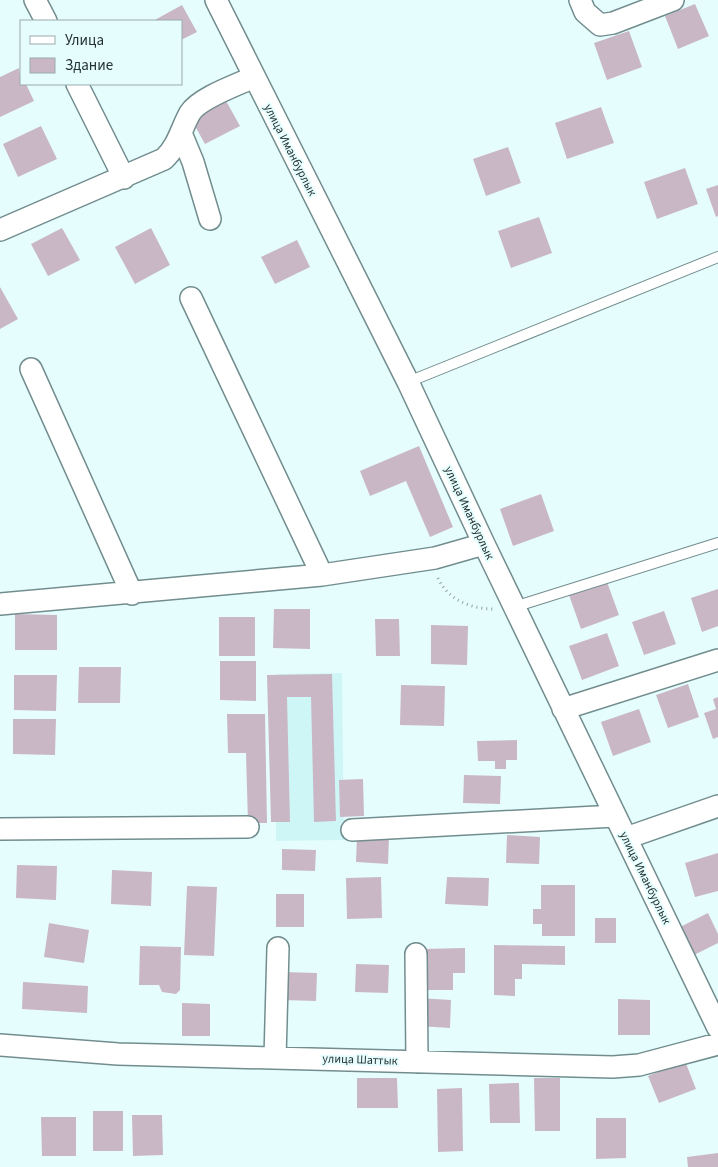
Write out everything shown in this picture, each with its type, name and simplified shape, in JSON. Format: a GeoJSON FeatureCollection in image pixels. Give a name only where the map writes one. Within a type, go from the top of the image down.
{"type":"FeatureCollection","features":[{"type":"Feature","properties":{"kind":"street"},"geometry":{"type":"LineString","coordinates":[[35,0],[45,20]]}},
{"type":"Feature","properties":{"kind":"street","name":"улица Иманбурлык"},"geometry":{"type":"LineString","coordinates":[[216,0],[408,382],[514,607],[718,1028]]}},
{"type":"Feature","properties":{"kind":"street"},"geometry":{"type":"LineString","coordinates":[[580,0],[586,12],[600,25],[613,23],[672,0]]}},
{"type":"Feature","properties":{"kind":"street"},"geometry":{"type":"LineString","coordinates":[[0,230],[124,178],[164,159],[172,151],[191,111],[201,102],[254,77]]}},
{"type":"Feature","properties":{"kind":"street"},"geometry":{"type":"LineString","coordinates":[[78,85],[124,178]]}},
{"type":"Feature","properties":{"kind":"street"},"geometry":{"type":"LineString","coordinates":[[181,133],[193,162],[210,219]]}},
{"type":"Feature","properties":{"kind":"street"},"geometry":{"type":"LineString","coordinates":[[191,298],[322,576]]}},
{"type":"Feature","properties":{"kind":"street"},"geometry":{"type":"LineString","coordinates":[[31,369],[132,594]]}},
{"type":"Feature","properties":{"kind":"street"},"geometry":{"type":"LineString","coordinates":[[0,604],[322,576],[435,558],[484,544]]}},
{"type":"Feature","properties":{"kind":"street"},"geometry":{"type":"LineString","coordinates":[[563,709],[718,660]]}},
{"type":"Feature","properties":{"kind":"street"},"geometry":{"type":"LineString","coordinates":[[626,838],[718,806]]}},
{"type":"Feature","properties":{"kind":"street"},"geometry":{"type":"LineString","coordinates":[[352,830],[615,816]]}},
{"type":"Feature","properties":{"kind":"street"},"geometry":{"type":"LineString","coordinates":[[0,829],[248,828]]}},
{"type":"Feature","properties":{"kind":"street"},"geometry":{"type":"LineString","coordinates":[[275,1058],[278,948]]}},
{"type":"Feature","properties":{"kind":"street"},"geometry":{"type":"LineString","coordinates":[[416,954],[417,1062]]}},
{"type":"Feature","properties":{"kind":"street","name":"улица Шаттык"},"geometry":{"type":"LineString","coordinates":[[0,1045],[118,1054],[613,1067],[639,1065],[718,1044]]}},
{"type":"Feature","properties":{"kind":"lane"},"geometry":{"type":"LineString","coordinates":[[408,382],[718,257]]}},
{"type":"Feature","properties":{"kind":"lane"},"geometry":{"type":"LineString","coordinates":[[514,607],[718,543]]}},
{"type":"Feature","properties":{"kind":"path"},"geometry":{"type":"LineString","coordinates":[[435,558],[435,572],[442,587],[453,598],[468,605],[492,609],[514,607]]}},
{"type":"Feature","properties":{"kind":"shaded area"},"geometry":{"type":"Polygon","coordinates":[[[342,673],[344,840],[276,841],[276,674],[342,673]]]}},
{"type":"Feature","properties":{"kind":"building"},"geometry":{"type":"Polygon","coordinates":[[[695,4],[709,36],[678,49],[665,16],[695,4]]]}},
{"type":"Feature","properties":{"kind":"building"},"geometry":{"type":"Polygon","coordinates":[[[182,5],[197,32],[182,40],[182,20],[155,20],[182,5]]]}},
{"type":"Feature","properties":{"kind":"building"},"geometry":{"type":"Polygon","coordinates":[[[629,31],[642,67],[607,80],[594,43],[629,31]]]}},
{"type":"Feature","properties":{"kind":"building"},"geometry":{"type":"Polygon","coordinates":[[[19,68],[20,85],[26,85],[34,101],[0,117],[0,77],[19,68]]]}},
{"type":"Feature","properties":{"kind":"building"},"geometry":{"type":"Polygon","coordinates":[[[225,99],[240,126],[205,144],[190,117],[225,99]]]}},
{"type":"Feature","properties":{"kind":"building"},"geometry":{"type":"Polygon","coordinates":[[[601,107],[614,143],[567,159],[555,123],[601,107]]]}},
{"type":"Feature","properties":{"kind":"building"},"geometry":{"type":"Polygon","coordinates":[[[41,126],[57,159],[18,177],[3,144],[41,126]]]}},
{"type":"Feature","properties":{"kind":"building"},"geometry":{"type":"Polygon","coordinates":[[[508,147],[521,183],[486,196],[473,159],[508,147]]]}},
{"type":"Feature","properties":{"kind":"building"},"geometry":{"type":"Polygon","coordinates":[[[685,168],[698,204],[657,219],[644,182],[685,168]]]}},
{"type":"Feature","properties":{"kind":"building"},"geometry":{"type":"Polygon","coordinates":[[[718,185],[718,216],[716,217],[706,189],[718,185]]]}},
{"type":"Feature","properties":{"kind":"building"},"geometry":{"type":"Polygon","coordinates":[[[539,217],[552,253],[511,268],[498,231],[539,217]]]}},
{"type":"Feature","properties":{"kind":"building"},"geometry":{"type":"Polygon","coordinates":[[[62,228],[80,260],[48,276],[31,244],[62,228]]]}},
{"type":"Feature","properties":{"kind":"building"},"geometry":{"type":"Polygon","coordinates":[[[151,228],[170,265],[135,284],[115,247],[151,228]]]}},
{"type":"Feature","properties":{"kind":"building"},"geometry":{"type":"Polygon","coordinates":[[[297,240],[310,267],[275,284],[261,257],[297,240]]]}},
{"type":"Feature","properties":{"kind":"building"},"geometry":{"type":"Polygon","coordinates":[[[0,287],[18,319],[0,329],[0,287]]]}},
{"type":"Feature","properties":{"kind":"building"},"geometry":{"type":"Polygon","coordinates":[[[419,446],[453,527],[430,537],[406,481],[370,496],[360,471],[419,446]]]}},
{"type":"Feature","properties":{"kind":"building"},"geometry":{"type":"Polygon","coordinates":[[[541,494],[554,531],[513,546],[500,509],[541,494]]]}},
{"type":"Feature","properties":{"kind":"building"},"geometry":{"type":"Polygon","coordinates":[[[607,582],[619,615],[581,629],[569,595],[607,582]]]}},
{"type":"Feature","properties":{"kind":"building"},"geometry":{"type":"Polygon","coordinates":[[[718,589],[718,626],[702,632],[691,598],[718,589]]]}},
{"type":"Feature","properties":{"kind":"building"},"geometry":{"type":"Polygon","coordinates":[[[274,609],[310,609],[310,649],[273,648],[274,609]]]}},
{"type":"Feature","properties":{"kind":"building"},"geometry":{"type":"Polygon","coordinates":[[[664,611],[676,644],[644,655],[632,622],[664,611]]]}},
{"type":"Feature","properties":{"kind":"building"},"geometry":{"type":"Polygon","coordinates":[[[15,614],[57,615],[57,650],[15,650],[15,614]]]}},
{"type":"Feature","properties":{"kind":"building"},"geometry":{"type":"Polygon","coordinates":[[[219,617],[255,617],[255,656],[219,656],[219,617]]]}},
{"type":"Feature","properties":{"kind":"building"},"geometry":{"type":"Polygon","coordinates":[[[375,619],[399,619],[400,656],[376,656],[375,619]]]}},
{"type":"Feature","properties":{"kind":"building"},"geometry":{"type":"Polygon","coordinates":[[[431,625],[468,626],[467,665],[431,664],[431,625]]]}},
{"type":"Feature","properties":{"kind":"building"},"geometry":{"type":"Polygon","coordinates":[[[607,633],[619,666],[582,680],[569,646],[607,633]]]}},
{"type":"Feature","properties":{"kind":"building"},"geometry":{"type":"Polygon","coordinates":[[[220,661],[256,661],[256,701],[220,700],[220,661]]]}},
{"type":"Feature","properties":{"kind":"building"},"geometry":{"type":"Polygon","coordinates":[[[79,667],[121,667],[120,703],[78,703],[79,667]]]}},
{"type":"Feature","properties":{"kind":"building"},"geometry":{"type":"Polygon","coordinates":[[[332,674],[336,821],[314,822],[311,697],[287,697],[290,822],[271,822],[267,675],[332,674]]]}},
{"type":"Feature","properties":{"kind":"building"},"geometry":{"type":"Polygon","coordinates":[[[14,675],[57,675],[56,711],[14,710],[14,675]]]}},
{"type":"Feature","properties":{"kind":"building"},"geometry":{"type":"Polygon","coordinates":[[[688,684],[699,717],[668,728],[656,695],[688,684]]]}},
{"type":"Feature","properties":{"kind":"building"},"geometry":{"type":"Polygon","coordinates":[[[401,685],[445,686],[444,726],[400,725],[401,685]]]}},
{"type":"Feature","properties":{"kind":"building"},"geometry":{"type":"Polygon","coordinates":[[[718,697],[718,737],[713,739],[704,713],[716,709],[713,699],[718,697]]]}},
{"type":"Feature","properties":{"kind":"building"},"geometry":{"type":"Polygon","coordinates":[[[639,709],[651,742],[613,756],[601,722],[639,709]]]}},
{"type":"Feature","properties":{"kind":"building"},"geometry":{"type":"Polygon","coordinates":[[[227,714],[265,714],[267,823],[248,823],[246,753],[228,753],[227,714]]]}},
{"type":"Feature","properties":{"kind":"building"},"geometry":{"type":"Polygon","coordinates":[[[13,719],[56,719],[55,755],[13,754],[13,719]]]}},
{"type":"Feature","properties":{"kind":"building"},"geometry":{"type":"Polygon","coordinates":[[[517,740],[517,760],[506,760],[506,769],[495,769],[495,761],[478,761],[477,741],[517,740]]]}},
{"type":"Feature","properties":{"kind":"building"},"geometry":{"type":"Polygon","coordinates":[[[464,775],[501,776],[500,804],[463,803],[464,775]]]}},
{"type":"Feature","properties":{"kind":"building"},"geometry":{"type":"Polygon","coordinates":[[[363,779],[364,816],[340,817],[339,780],[363,779]]]}},
{"type":"Feature","properties":{"kind":"building"},"geometry":{"type":"Polygon","coordinates":[[[357,835],[389,836],[388,864],[356,862],[357,835]]]}},
{"type":"Feature","properties":{"kind":"building"},"geometry":{"type":"Polygon","coordinates":[[[507,835],[540,837],[539,864],[506,863],[507,835]]]}},
{"type":"Feature","properties":{"kind":"building"},"geometry":{"type":"Polygon","coordinates":[[[282,849],[316,850],[315,871],[282,870],[282,849]]]}},
{"type":"Feature","properties":{"kind":"building"},"geometry":{"type":"Polygon","coordinates":[[[718,853],[718,891],[695,897],[685,863],[718,853]]]}},
{"type":"Feature","properties":{"kind":"building"},"geometry":{"type":"Polygon","coordinates":[[[17,865],[57,866],[56,900],[16,898],[17,865]]]}},
{"type":"Feature","properties":{"kind":"building"},"geometry":{"type":"Polygon","coordinates":[[[112,870],[152,872],[151,906],[111,904],[112,870]]]}},
{"type":"Feature","properties":{"kind":"building"},"geometry":{"type":"Polygon","coordinates":[[[381,877],[382,918],[347,919],[346,878],[381,877]]]}},
{"type":"Feature","properties":{"kind":"building"},"geometry":{"type":"Polygon","coordinates":[[[447,877],[489,878],[488,906],[445,904],[447,877]]]}},
{"type":"Feature","properties":{"kind":"building"},"geometry":{"type":"Polygon","coordinates":[[[541,885],[575,885],[575,936],[542,936],[542,924],[533,924],[533,909],[541,909],[541,885]]]}},
{"type":"Feature","properties":{"kind":"building"},"geometry":{"type":"Polygon","coordinates":[[[187,886],[217,887],[214,956],[184,955],[187,886]]]}},
{"type":"Feature","properties":{"kind":"building"},"geometry":{"type":"Polygon","coordinates":[[[276,894],[304,894],[304,927],[276,927],[276,894]]]}},
{"type":"Feature","properties":{"kind":"building"},"geometry":{"type":"Polygon","coordinates":[[[708,913],[718,934],[718,943],[694,955],[680,927],[708,913]]]}},
{"type":"Feature","properties":{"kind":"building"},"geometry":{"type":"Polygon","coordinates":[[[595,918],[616,918],[616,943],[595,943],[595,918]]]}},
{"type":"Feature","properties":{"kind":"building"},"geometry":{"type":"Polygon","coordinates":[[[49,923],[89,930],[84,963],[44,957],[49,923]]]}},
{"type":"Feature","properties":{"kind":"building"},"geometry":{"type":"Polygon","coordinates":[[[494,945],[565,946],[565,965],[522,964],[522,979],[515,979],[515,996],[494,995],[494,945]]]}},
{"type":"Feature","properties":{"kind":"building"},"geometry":{"type":"Polygon","coordinates":[[[140,946],[181,947],[180,990],[176,994],[162,992],[159,985],[139,985],[140,946]]]}},
{"type":"Feature","properties":{"kind":"building"},"geometry":{"type":"Polygon","coordinates":[[[465,948],[465,973],[453,973],[453,990],[422,990],[421,949],[465,948]]]}},
{"type":"Feature","properties":{"kind":"building"},"geometry":{"type":"Polygon","coordinates":[[[356,964],[389,965],[388,993],[355,992],[356,964]]]}},
{"type":"Feature","properties":{"kind":"building"},"geometry":{"type":"Polygon","coordinates":[[[284,972],[317,973],[316,1001],[283,1000],[284,972]]]}},
{"type":"Feature","properties":{"kind":"building"},"geometry":{"type":"Polygon","coordinates":[[[23,982],[88,986],[87,1013],[22,1009],[23,982]]]}},
{"type":"Feature","properties":{"kind":"building"},"geometry":{"type":"Polygon","coordinates":[[[419,998],[451,1000],[450,1028],[418,1026],[419,998]]]}},
{"type":"Feature","properties":{"kind":"building"},"geometry":{"type":"Polygon","coordinates":[[[618,999],[650,1000],[650,1035],[618,1035],[618,999]]]}},
{"type":"Feature","properties":{"kind":"building"},"geometry":{"type":"Polygon","coordinates":[[[182,1003],[210,1004],[210,1036],[182,1036],[182,1003]]]}},
{"type":"Feature","properties":{"kind":"building"},"geometry":{"type":"Polygon","coordinates":[[[685,1061],[696,1089],[659,1103],[648,1076],[685,1061]]]}},
{"type":"Feature","properties":{"kind":"building"},"geometry":{"type":"Polygon","coordinates":[[[357,1078],[397,1078],[398,1108],[357,1108],[357,1078]]]}},
{"type":"Feature","properties":{"kind":"building"},"geometry":{"type":"Polygon","coordinates":[[[534,1078],[560,1078],[560,1131],[535,1131],[534,1078]]]}},
{"type":"Feature","properties":{"kind":"building"},"geometry":{"type":"Polygon","coordinates":[[[519,1083],[520,1123],[490,1123],[489,1084],[519,1083]]]}},
{"type":"Feature","properties":{"kind":"building"},"geometry":{"type":"Polygon","coordinates":[[[462,1088],[463,1151],[438,1152],[437,1089],[462,1088]]]}},
{"type":"Feature","properties":{"kind":"building"},"geometry":{"type":"Polygon","coordinates":[[[93,1111],[123,1111],[123,1151],[93,1151],[93,1111]]]}},
{"type":"Feature","properties":{"kind":"building"},"geometry":{"type":"Polygon","coordinates":[[[132,1115],[162,1115],[163,1155],[133,1156],[132,1115]]]}},
{"type":"Feature","properties":{"kind":"building"},"geometry":{"type":"Polygon","coordinates":[[[41,1117],[76,1117],[76,1156],[42,1156],[41,1117]]]}},
{"type":"Feature","properties":{"kind":"building"},"geometry":{"type":"Polygon","coordinates":[[[596,1118],[626,1118],[626,1158],[596,1159],[596,1118]]]}},
{"type":"Feature","properties":{"kind":"building"},"geometry":{"type":"Polygon","coordinates":[[[718,1153],[718,1167],[688,1167],[687,1157],[718,1153]]]}}]}
